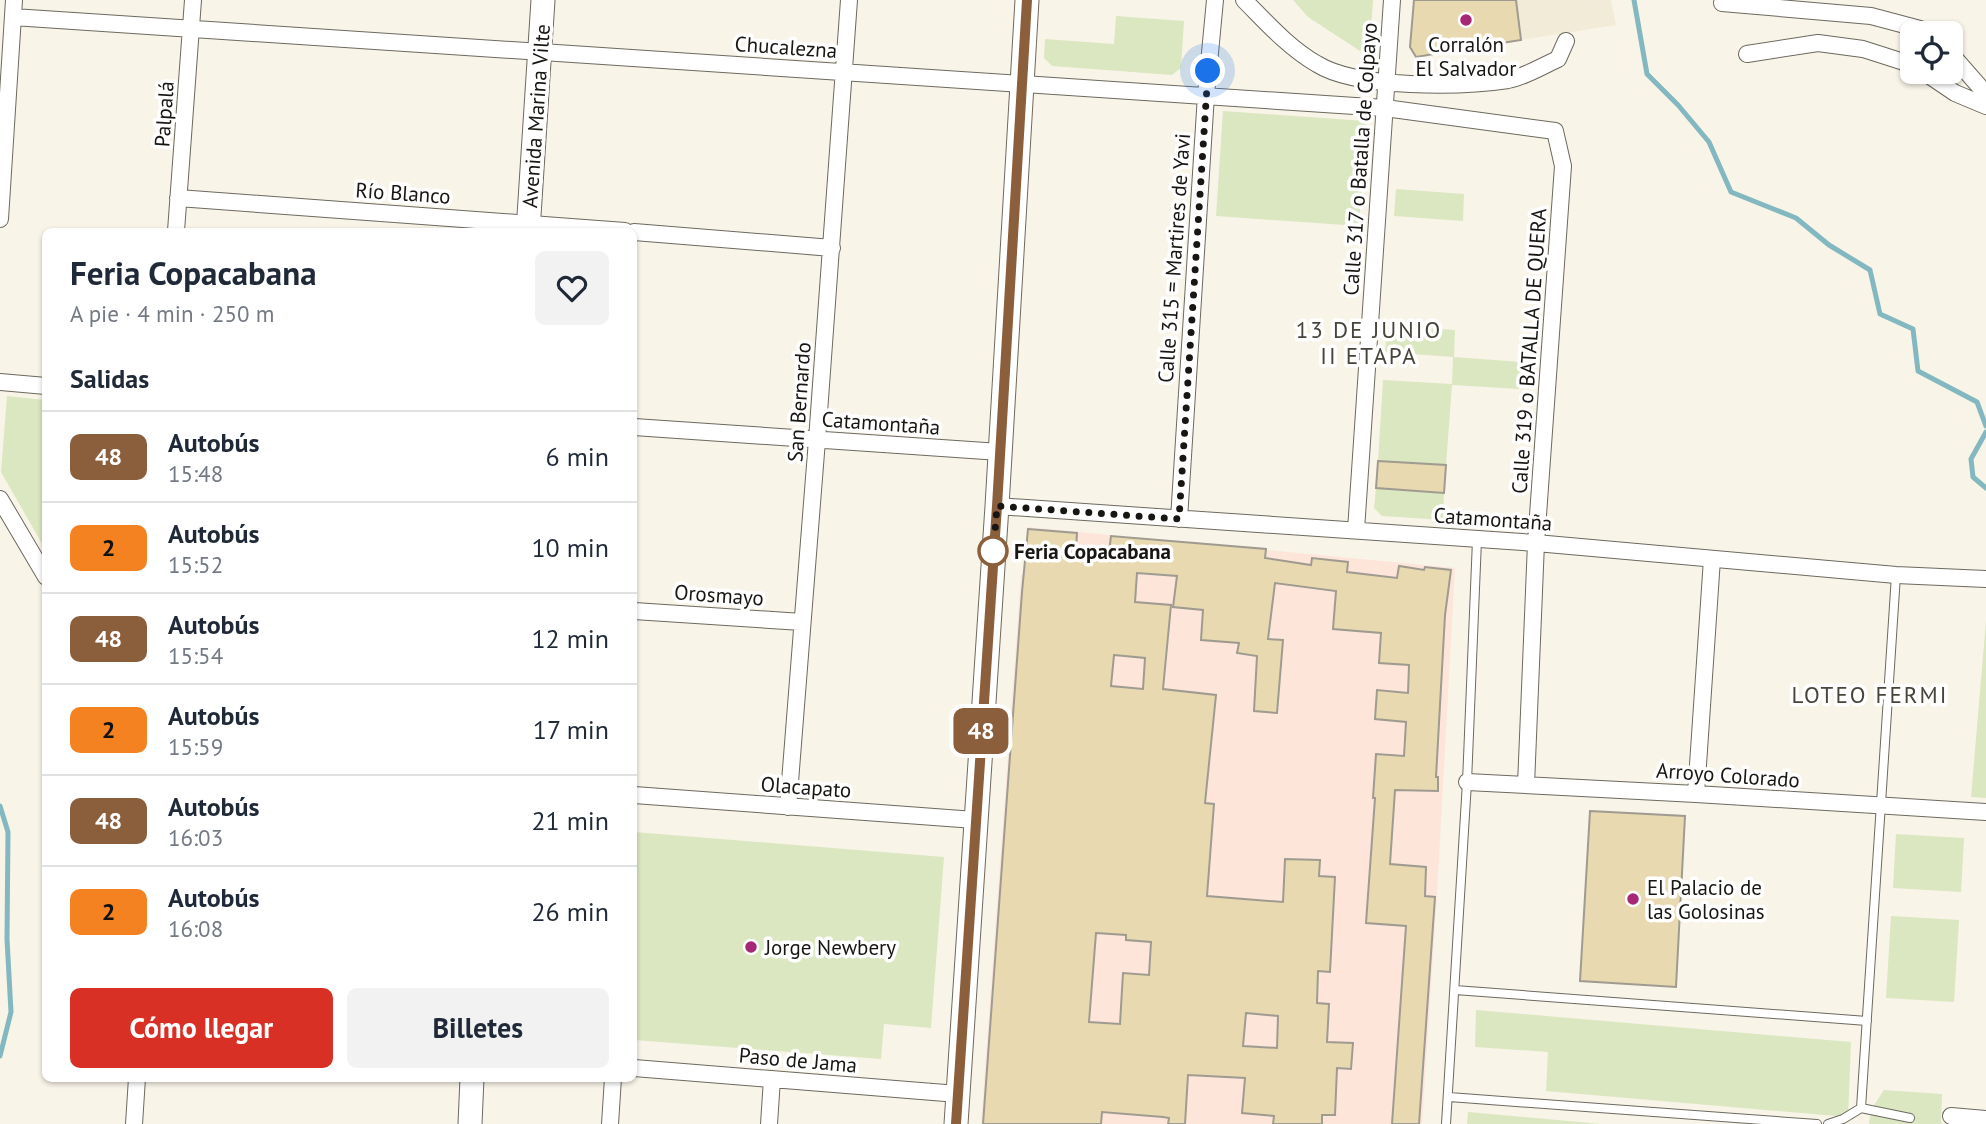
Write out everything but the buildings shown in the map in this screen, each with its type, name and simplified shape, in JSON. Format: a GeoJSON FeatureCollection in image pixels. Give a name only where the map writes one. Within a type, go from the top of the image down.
{"type":"FeatureCollection","features":[{"type":"Feature","properties":{"kind":"street","name":"Palpalá"},"geometry":{"type":"LineString","coordinates":[[176,228],[193,0]]}},
{"type":"Feature","properties":{"kind":"street","name":"Avenida Marina Vilte"},"geometry":{"type":"LineString","coordinates":[[528,227],[543,0]]}},
{"type":"Feature","properties":{"kind":"street","name":"San Bernardo"},"geometry":{"type":"LineString","coordinates":[[788,807],[849,0]]}},
{"type":"Feature","properties":{"kind":"street"},"geometry":{"type":"LineString","coordinates":[[956,1124],[1027,0]]}},
{"type":"Feature","properties":{"kind":"street","name":"Calle 315 = Martires de Yavi"},"geometry":{"type":"LineString","coordinates":[[1179,519],[1206,95],[1215,0]]}},
{"type":"Feature","properties":{"kind":"street"},"geometry":{"type":"LineString","coordinates":[[1244,0],[1285,41],[1318,66],[1350,77],[1386,83],[1469,83],[1511,79],[1558,59],[1566,41]]}},
{"type":"Feature","properties":{"kind":"street","name":"Calle 317 o Batalla de Colpayo"},"geometry":{"type":"LineString","coordinates":[[1356,530],[1392,0]]}},
{"type":"Feature","properties":{"kind":"street"},"geometry":{"type":"LineString","coordinates":[[1720,1],[1871,8],[1901,21]]}},
{"type":"Feature","properties":{"kind":"street","name":"Chucalezna"},"geometry":{"type":"LineString","coordinates":[[13,8],[191,29],[1385,108],[1555,131]]}},
{"type":"Feature","properties":{"kind":"street"},"geometry":{"type":"LineString","coordinates":[[0,219],[13,8]]}},
{"type":"Feature","properties":{"kind":"street"},"geometry":{"type":"LineString","coordinates":[[1748,54],[1818,43],[1863,49],[1900,61]]}},
{"type":"Feature","properties":{"kind":"street"},"geometry":{"type":"LineString","coordinates":[[1963,68],[1986,94]]}},
{"type":"Feature","properties":{"kind":"street"},"geometry":{"type":"LineString","coordinates":[[1942,84],[1955,93],[1986,106]]}},
{"type":"Feature","properties":{"kind":"street","name":"Calle 319 o BATALLA DE QUERA"},"geometry":{"type":"LineString","coordinates":[[1526,785],[1536,543],[1563,166],[1555,131]]}},
{"type":"Feature","properties":{"kind":"street","name":"Río Blanco"},"geometry":{"type":"LineString","coordinates":[[178,198],[552,228]]}},
{"type":"Feature","properties":{"kind":"street"},"geometry":{"type":"LineString","coordinates":[[637,232],[831,248]]}},
{"type":"Feature","properties":{"kind":"street"},"geometry":{"type":"LineString","coordinates":[[0,382],[42,386]]}},
{"type":"Feature","properties":{"kind":"street","name":"Catamontaña"},"geometry":{"type":"LineString","coordinates":[[637,427],[1000,452]]}},
{"type":"Feature","properties":{"kind":"street"},"geometry":{"type":"LineString","coordinates":[[0,499],[42,570]]}},
{"type":"Feature","properties":{"kind":"street","name":"Catamontaña"},"geometry":{"type":"LineString","coordinates":[[997,506],[1536,543],[1896,575],[1986,579]]}},
{"type":"Feature","properties":{"kind":"street"},"geometry":{"type":"LineString","coordinates":[[1696,794],[1712,559]]}},
{"type":"Feature","properties":{"kind":"street","name":"Orosmayo"},"geometry":{"type":"LineString","coordinates":[[637,611],[802,622]]}},
{"type":"Feature","properties":{"kind":"street","name":"Arroyo Colorado"},"geometry":{"type":"LineString","coordinates":[[1467,782],[1986,812]]}},
{"type":"Feature","properties":{"kind":"street","name":"Olacapato"},"geometry":{"type":"LineString","coordinates":[[637,795],[975,820]]}},
{"type":"Feature","properties":{"kind":"street","name":"Paso de Jama"},"geometry":{"type":"LineString","coordinates":[[637,1068],[958,1094]]}},
{"type":"Feature","properties":{"kind":"street"},"geometry":{"type":"LineString","coordinates":[[769,1124],[772,1079]]}},
{"type":"Feature","properties":{"kind":"street"},"geometry":{"type":"LineString","coordinates":[[134,1124],[137,1082]]}},
{"type":"Feature","properties":{"kind":"street"},"geometry":{"type":"LineString","coordinates":[[470,1124],[472,1082]]}},
{"type":"Feature","properties":{"kind":"street"},"geometry":{"type":"LineString","coordinates":[[610,1124],[612,1082]]}},
{"type":"Feature","properties":{"kind":"street"},"geometry":{"type":"LineString","coordinates":[[1951,1116],[1986,1119]]}},
{"type":"Feature","properties":{"kind":"lane"},"geometry":{"type":"LineString","coordinates":[[1446,1124],[1467,782],[1477,540]]}},
{"type":"Feature","properties":{"kind":"lane"},"geometry":{"type":"LineString","coordinates":[[1861,1108],[1896,575]]}},
{"type":"Feature","properties":{"kind":"lane"},"geometry":{"type":"LineString","coordinates":[[1455,989],[1867,1021]]}},
{"type":"Feature","properties":{"kind":"lane"},"geometry":{"type":"LineString","coordinates":[[1449,1097],[1817,1124]]}},
{"type":"Feature","properties":{"kind":"lane"},"geometry":{"type":"LineString","coordinates":[[1828,1124],[1861,1108],[1910,1118]]}},
{"type":"Feature","properties":{"kind":"shaded area"},"geometry":{"type":"Polygon","coordinates":[[[1516,0],[1611,0],[1616,25],[1521,40],[1516,0]]]}},
{"type":"Feature","properties":{"kind":"shaded area","name":"Feria Copacabana"},"geometry":{"type":"Polygon","coordinates":[[[1027,527],[1455,568],[1422,1124],[981,1124],[1021,576],[1024,570],[1027,527]]]}},
{"type":"Feature","properties":{"kind":"green space"},"geometry":{"type":"Polygon","coordinates":[[[1293,0],[1373,0],[1370,46],[1360,51],[1308,17],[1293,0]]]}},
{"type":"Feature","properties":{"kind":"green space"},"geometry":{"type":"Polygon","coordinates":[[[1116,16],[1184,21],[1181,68],[1172,75],[1052,66],[1044,58],[1045,39],[1114,44],[1116,16]]]}},
{"type":"Feature","properties":{"kind":"green space"},"geometry":{"type":"Polygon","coordinates":[[[1223,111],[1366,121],[1359,226],[1216,216],[1223,111]]]}},
{"type":"Feature","properties":{"kind":"green space"},"geometry":{"type":"Polygon","coordinates":[[[1396,189],[1464,194],[1463,221],[1394,216],[1396,189]]]}},
{"type":"Feature","properties":{"kind":"green space"},"geometry":{"type":"Polygon","coordinates":[[[1387,325],[1455,330],[1454,357],[1521,362],[1519,389],[1452,385],[1446,465],[1378,461],[1383,380],[1452,384],[1453,357],[1385,352],[1387,325]]]}},
{"type":"Feature","properties":{"kind":"green space"},"geometry":{"type":"Polygon","coordinates":[[[7,396],[42,400],[42,544],[1,472],[7,396]]]}},
{"type":"Feature","properties":{"kind":"green space"},"geometry":{"type":"Polygon","coordinates":[[[1376,488],[1444,493],[1443,520],[1382,516],[1374,508],[1376,488]]]}},
{"type":"Feature","properties":{"kind":"green space"},"geometry":{"type":"Polygon","coordinates":[[[1986,621],[1986,798],[1971,797],[1986,621]]]}},
{"type":"Feature","properties":{"kind":"green space","name":"Jorge Newbery"},"geometry":{"type":"Polygon","coordinates":[[[637,832],[944,857],[931,1028],[884,1024],[881,1059],[637,1040],[637,832]]]}},
{"type":"Feature","properties":{"kind":"green space"},"geometry":{"type":"Polygon","coordinates":[[[1896,834],[1964,838],[1961,892],[1893,888],[1896,834]]]}},
{"type":"Feature","properties":{"kind":"green space"},"geometry":{"type":"Polygon","coordinates":[[[1891,916],[1959,920],[1954,1002],[1886,998],[1891,916]]]}},
{"type":"Feature","properties":{"kind":"green space"},"geometry":{"type":"Polygon","coordinates":[[[1476,1010],[1851,1042],[1848,1117],[1546,1091],[1548,1052],[1475,1047],[1476,1010]]]}},
{"type":"Feature","properties":{"kind":"green space"},"geometry":{"type":"Polygon","coordinates":[[[1884,1090],[1942,1094],[1941,1124],[1869,1124],[1871,1110],[1884,1090]]]}},
{"type":"Feature","properties":{"kind":"green space"},"geometry":{"type":"Polygon","coordinates":[[[1468,1112],[1601,1124],[1467,1124],[1468,1112]]]}},
{"type":"Feature","properties":{"kind":"waterway"},"geometry":{"type":"LineString","coordinates":[[1634,0],[1647,74],[1709,142],[1731,192],[1796,218],[1829,245],[1870,270],[1880,314],[1913,329],[1918,371],[1977,402],[1986,426]]}},
{"type":"Feature","properties":{"kind":"waterway"},"geometry":{"type":"LineString","coordinates":[[1986,432],[1971,459],[1973,477],[1986,488]]}},
{"type":"Feature","properties":{"kind":"waterway"},"geometry":{"type":"LineString","coordinates":[[0,806],[8,832],[7,939],[11,1012],[0,1056]]}},
{"type":"Feature","properties":{"kind":"bus line","name":"48"},"geometry":{"type":"LineString","coordinates":[[956,1124],[1027,0]]}},
{"type":"Feature","properties":{"kind":"place","name":"Corralón El Salvador"},"geometry":{"type":"Point","coordinates":[1466,20]}},
{"type":"Feature","properties":{"kind":"place","name":"Feria Copacabana"},"geometry":{"type":"Point","coordinates":[993,551]}},
{"type":"Feature","properties":{"kind":"place","name":"El Palacio de las Golosinas"},"geometry":{"type":"Point","coordinates":[1633,899]}},
{"type":"Feature","properties":{"kind":"place","name":"Jorge Newbery"},"geometry":{"type":"Point","coordinates":[751,947]}},
{"type":"Feature","properties":{"kind":"district","name":"13 DE JUNIO II ETAPA"},"geometry":{"type":"Point","coordinates":[1369,342]}},
{"type":"Feature","properties":{"kind":"district","name":"LOTEO FERMI"},"geometry":{"type":"Point","coordinates":[1870,694]}},
{"type":"Feature","properties":{"kind":"route"},"geometry":{"type":"LineString","coordinates":[[993,551],[993,558],[997,506],[1179,519],[1208,71]]}}]}
